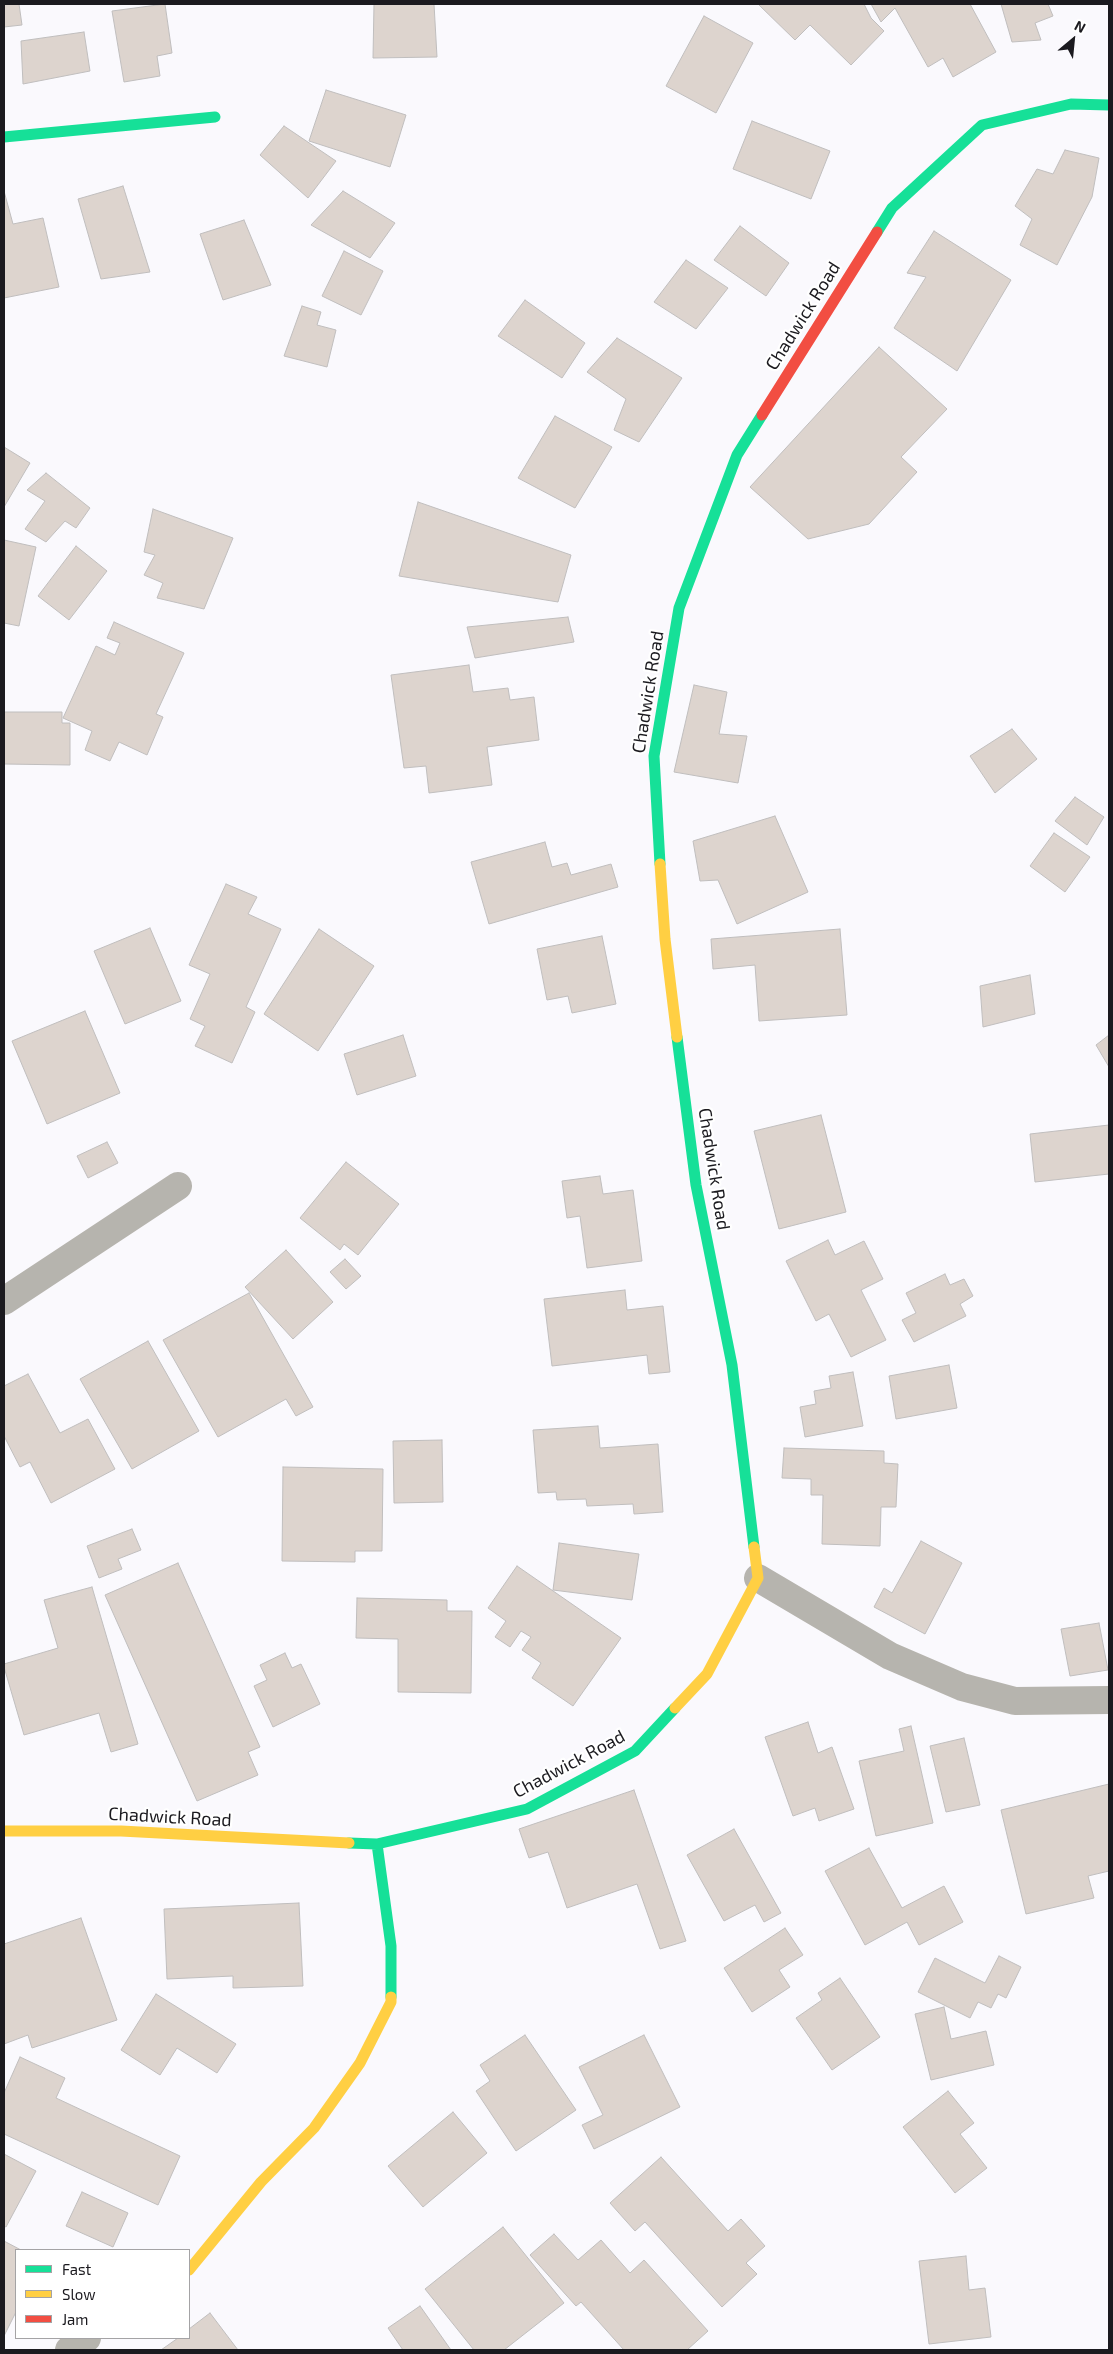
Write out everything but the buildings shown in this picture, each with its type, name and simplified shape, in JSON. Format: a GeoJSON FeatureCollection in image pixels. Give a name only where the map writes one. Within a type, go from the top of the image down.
{"type":"FeatureCollection","features":[{"type":"Feature","properties":{"kind":"street","name":"Chadwick Road"},"geometry":{"type":"LineString","coordinates":[[4,1830],[121,1831],[377,1844],[526,1809],[635,1751],[707,1674],[758,1578],[732,1365],[696,1185],[665,939],[654,756],[679,608],[737,455],[892,208],[982,125],[1071,104],[1109,105]]}},
{"type":"Feature","properties":{"kind":"street"},"geometry":{"type":"LineString","coordinates":[[4,137],[215,117]]}},
{"type":"Feature","properties":{"kind":"street"},"geometry":{"type":"LineString","coordinates":[[4,1301],[178,1186]]}},
{"type":"Feature","properties":{"kind":"street"},"geometry":{"type":"LineString","coordinates":[[758,1578],[890,1656],[962,1687],[1015,1701],[1109,1700]]}},
{"type":"Feature","properties":{"kind":"street"},"geometry":{"type":"LineString","coordinates":[[190,2269],[261,2182],[314,2128],[360,2063],[391,2002],[391,1946],[377,1844]]}},
{"type":"Feature","properties":{"kind":"street"},"geometry":{"type":"LineString","coordinates":[[69,2350],[86,2339]]}},
{"type":"Feature","properties":{"kind":"traffic: fast"},"geometry":{"type":"LineString","coordinates":[[877,232],[892,208],[982,125],[1071,104],[1109,105]]}},
{"type":"Feature","properties":{"kind":"traffic: fast"},"geometry":{"type":"LineString","coordinates":[[4,137],[215,117]]}},
{"type":"Feature","properties":{"kind":"traffic: fast"},"geometry":{"type":"LineString","coordinates":[[660,864],[654,756],[679,608],[737,455],[762,415]]}},
{"type":"Feature","properties":{"kind":"traffic: fast"},"geometry":{"type":"LineString","coordinates":[[677,1037],[696,1185],[732,1365],[754,1547]]}},
{"type":"Feature","properties":{"kind":"traffic: fast"},"geometry":{"type":"LineString","coordinates":[[349,1843],[377,1844],[527,1809],[635,1751],[675,1708]]}},
{"type":"Feature","properties":{"kind":"traffic: fast"},"geometry":{"type":"LineString","coordinates":[[377,1844],[391,1946],[391,1997]]}},
{"type":"Feature","properties":{"kind":"traffic: slow"},"geometry":{"type":"LineString","coordinates":[[660,864],[665,939],[677,1037]]}},
{"type":"Feature","properties":{"kind":"traffic: slow"},"geometry":{"type":"LineString","coordinates":[[675,1708],[707,1674],[758,1578],[754,1547]]}},
{"type":"Feature","properties":{"kind":"traffic: slow"},"geometry":{"type":"LineString","coordinates":[[4,1831],[121,1831],[349,1843]]}},
{"type":"Feature","properties":{"kind":"traffic: slow"},"geometry":{"type":"LineString","coordinates":[[190,2269],[261,2182],[314,2128],[360,2063],[391,2002],[391,1997]]}},
{"type":"Feature","properties":{"kind":"traffic: jam"},"geometry":{"type":"LineString","coordinates":[[762,415],[877,232]]}}]}
